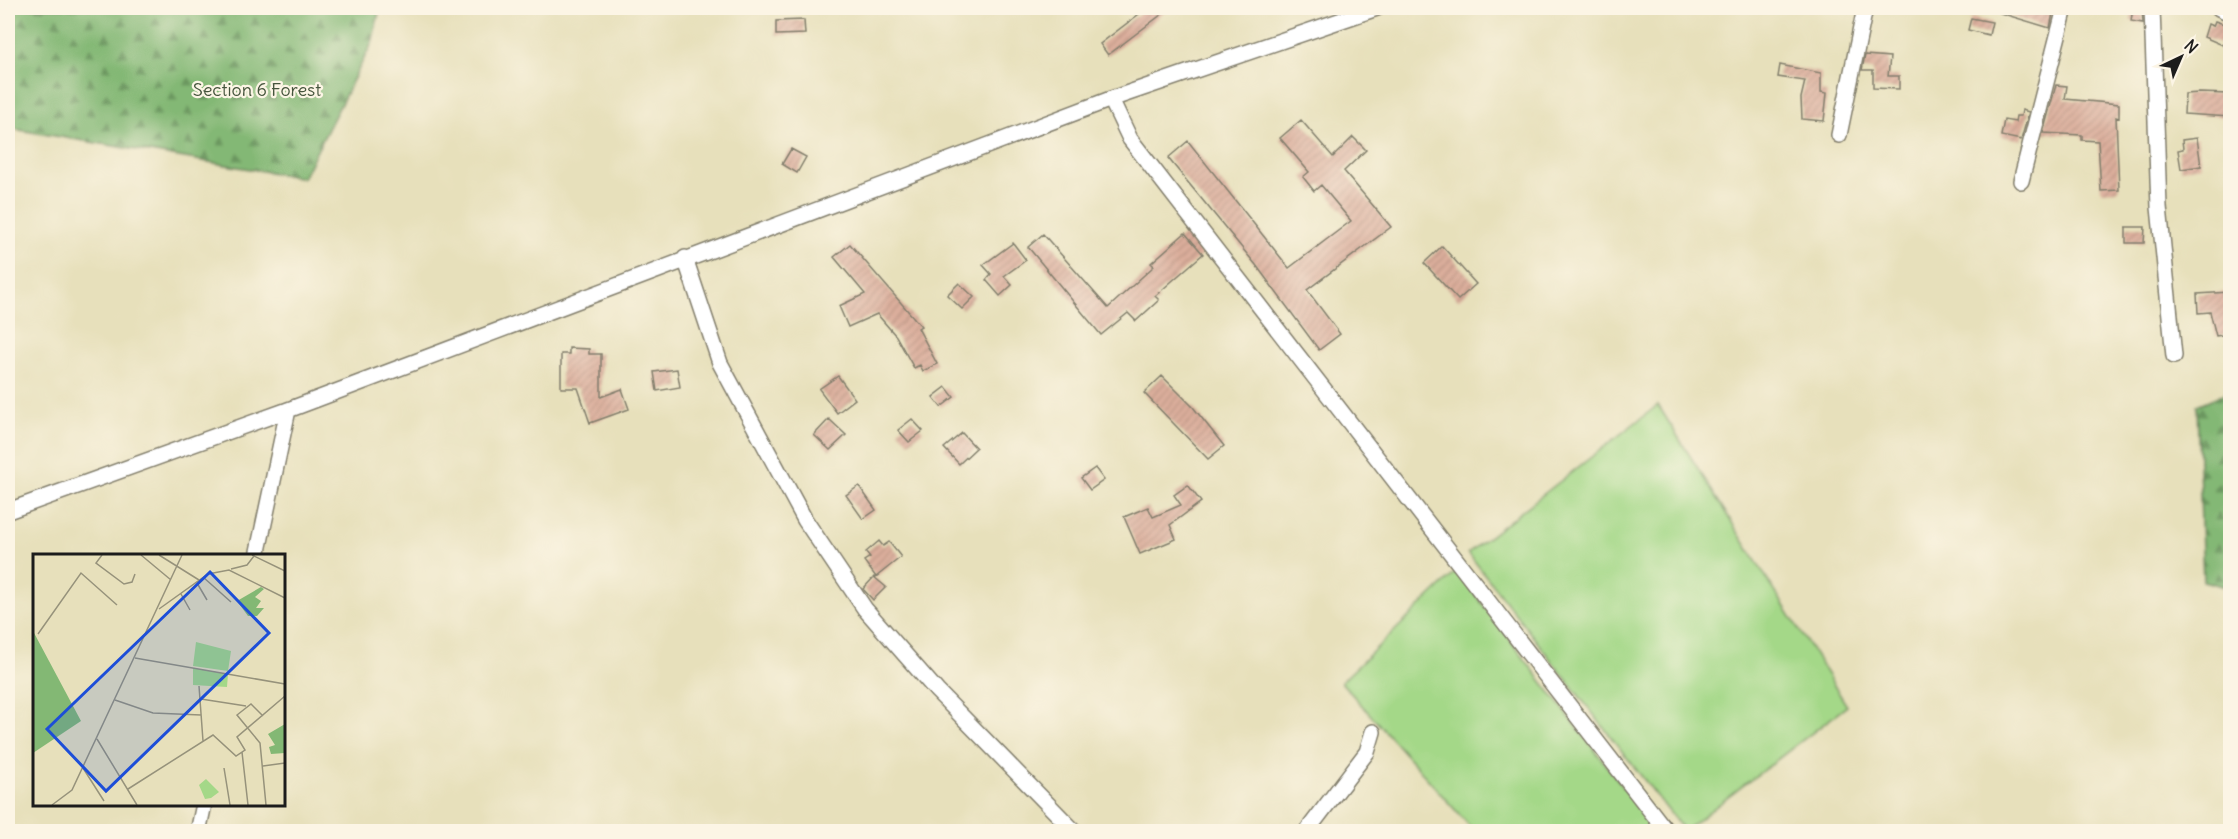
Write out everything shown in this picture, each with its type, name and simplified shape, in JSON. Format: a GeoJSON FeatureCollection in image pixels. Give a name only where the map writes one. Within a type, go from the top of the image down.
{"type":"FeatureCollection","features":[{"type":"Feature","properties":{"kind":"street"},"geometry":{"type":"LineString","coordinates":[[8,511],[288,410],[685,258],[1111,99],[1377,8]]}},
{"type":"Feature","properties":{"kind":"street"},"geometry":{"type":"LineString","coordinates":[[1839,135],[1865,8]]}},
{"type":"Feature","properties":{"kind":"street"},"geometry":{"type":"LineString","coordinates":[[2021,181],[2065,8]]}},
{"type":"Feature","properties":{"kind":"street"},"geometry":{"type":"LineString","coordinates":[[2152,8],[2159,207],[2174,356]]}},
{"type":"Feature","properties":{"kind":"street"},"geometry":{"type":"LineString","coordinates":[[2219,8],[2230,13]]}},
{"type":"Feature","properties":{"kind":"street"},"geometry":{"type":"LineString","coordinates":[[1111,99],[1130,139],[1667,831]]}},
{"type":"Feature","properties":{"kind":"street"},"geometry":{"type":"LineString","coordinates":[[685,258],[720,363],[805,520],[865,609],[937,691],[1075,831]]}},
{"type":"Feature","properties":{"kind":"street"},"geometry":{"type":"LineString","coordinates":[[257,554],[288,410]]}},
{"type":"Feature","properties":{"kind":"street"},"geometry":{"type":"LineString","coordinates":[[1306,831],[1367,752],[1373,732]]}},
{"type":"Feature","properties":{"kind":"street"},"geometry":{"type":"LineString","coordinates":[[198,831],[204,806]]}},
{"type":"Feature","properties":{"kind":"green space","name":"Section 6 Forest"},"geometry":{"type":"Polygon","coordinates":[[[8,8],[380,8],[372,43],[303,178],[8,128],[8,8]]]}},
{"type":"Feature","properties":{"kind":"green space"},"geometry":{"type":"Polygon","coordinates":[[[2230,391],[2230,588],[2203,581],[2197,405],[2230,391]]]}},
{"type":"Feature","properties":{"kind":"green space"},"geometry":{"type":"Polygon","coordinates":[[[1658,405],[1847,706],[1684,831],[1468,553],[1658,405]]]}},
{"type":"Feature","properties":{"kind":"green space"},"geometry":{"type":"Polygon","coordinates":[[[1457,571],[1657,831],[1474,831],[1341,682],[1457,571]]]}},
{"type":"Feature","properties":{"kind":"building"},"geometry":{"type":"Polygon","coordinates":[[[1147,8],[1170,8],[1108,55],[1100,44],[1147,8]]]}},
{"type":"Feature","properties":{"kind":"building"},"geometry":{"type":"Polygon","coordinates":[[[2001,8],[2054,8],[2050,28],[2000,13],[2001,8]]]}},
{"type":"Feature","properties":{"kind":"building"},"geometry":{"type":"Polygon","coordinates":[[[2133,8],[2142,8],[2143,23],[2131,21],[2133,8]]]}},
{"type":"Feature","properties":{"kind":"building"},"geometry":{"type":"Polygon","coordinates":[[[1971,18],[1992,22],[1989,35],[1968,30],[1971,18]]]}},
{"type":"Feature","properties":{"kind":"building"},"geometry":{"type":"Polygon","coordinates":[[[804,20],[805,34],[776,35],[776,21],[804,20]]]}},
{"type":"Feature","properties":{"kind":"building"},"geometry":{"type":"Polygon","coordinates":[[[2215,21],[2230,26],[2227,47],[2204,37],[2208,24],[2213,26],[2215,21]]]}},
{"type":"Feature","properties":{"kind":"building"},"geometry":{"type":"Polygon","coordinates":[[[1865,55],[1890,57],[1888,76],[1899,76],[1899,89],[1873,88],[1873,70],[1862,70],[1865,55]]]}},
{"type":"Feature","properties":{"kind":"building"},"geometry":{"type":"Polygon","coordinates":[[[1780,65],[1821,73],[1821,92],[1827,93],[1824,121],[1802,119],[1801,98],[1805,81],[1778,77],[1780,65]]]}},
{"type":"Feature","properties":{"kind":"building"},"geometry":{"type":"Polygon","coordinates":[[[2056,85],[2067,86],[2065,99],[2119,104],[2119,118],[2116,117],[2119,190],[2101,191],[2098,141],[2082,140],[2082,135],[2043,133],[2056,85]]]}},
{"type":"Feature","properties":{"kind":"building"},"geometry":{"type":"Polygon","coordinates":[[[2185,94],[2230,94],[2230,117],[2184,114],[2185,94]]]}},
{"type":"Feature","properties":{"kind":"building"},"geometry":{"type":"Polygon","coordinates":[[[2022,110],[2029,112],[2021,140],[2001,136],[2004,120],[2015,122],[2016,116],[2021,116],[2022,110]]]}},
{"type":"Feature","properties":{"kind":"building"},"geometry":{"type":"Polygon","coordinates":[[[1301,120],[1333,157],[1353,137],[1366,150],[1344,171],[1391,227],[1307,290],[1340,334],[1319,350],[1256,265],[1168,158],[1188,141],[1289,268],[1351,221],[1321,185],[1314,191],[1303,177],[1309,172],[1280,138],[1301,120]]]}},
{"type":"Feature","properties":{"kind":"building"},"geometry":{"type":"Polygon","coordinates":[[[2197,138],[2201,166],[2181,169],[2178,150],[2183,149],[2182,140],[2197,138]]]}},
{"type":"Feature","properties":{"kind":"building"},"geometry":{"type":"Polygon","coordinates":[[[791,149],[806,157],[797,173],[782,164],[791,149]]]}},
{"type":"Feature","properties":{"kind":"building"},"geometry":{"type":"Polygon","coordinates":[[[2126,227],[2145,227],[2144,243],[2126,243],[2126,227]]]}},
{"type":"Feature","properties":{"kind":"building"},"geometry":{"type":"Polygon","coordinates":[[[1185,233],[1203,254],[1155,296],[1159,300],[1136,321],[1128,313],[1101,335],[1028,247],[1043,234],[1108,308],[1154,266],[1151,263],[1185,233]]]}},
{"type":"Feature","properties":{"kind":"building"},"geometry":{"type":"Polygon","coordinates":[[[1013,243],[1026,260],[1004,276],[1012,285],[1000,296],[986,280],[991,274],[983,265],[1013,243]]]}},
{"type":"Feature","properties":{"kind":"building"},"geometry":{"type":"Polygon","coordinates":[[[850,244],[921,326],[918,328],[937,364],[923,371],[920,365],[914,368],[896,336],[877,314],[848,327],[839,306],[865,294],[834,257],[850,244]]]}},
{"type":"Feature","properties":{"kind":"building"},"geometry":{"type":"Polygon","coordinates":[[[1442,246],[1476,284],[1458,300],[1424,263],[1442,246]]]}},
{"type":"Feature","properties":{"kind":"building"},"geometry":{"type":"Polygon","coordinates":[[[959,283],[974,297],[962,309],[947,295],[959,283]]]}},
{"type":"Feature","properties":{"kind":"building"},"geometry":{"type":"Polygon","coordinates":[[[2230,292],[2229,334],[2216,336],[2210,312],[2198,313],[2197,294],[2230,292]]]}},
{"type":"Feature","properties":{"kind":"building"},"geometry":{"type":"Polygon","coordinates":[[[569,348],[589,349],[589,354],[601,354],[601,397],[622,389],[629,409],[590,423],[578,388],[561,388],[561,354],[569,354],[569,348]]]}},
{"type":"Feature","properties":{"kind":"building"},"geometry":{"type":"Polygon","coordinates":[[[677,369],[680,387],[657,391],[654,372],[677,369]]]}},
{"type":"Feature","properties":{"kind":"building"},"geometry":{"type":"Polygon","coordinates":[[[838,376],[855,399],[837,413],[819,389],[838,376]]]}},
{"type":"Feature","properties":{"kind":"building"},"geometry":{"type":"Polygon","coordinates":[[[1162,376],[1193,407],[1224,446],[1208,459],[1144,393],[1162,376]]]}},
{"type":"Feature","properties":{"kind":"building"},"geometry":{"type":"Polygon","coordinates":[[[946,387],[954,397],[941,407],[933,397],[946,387]]]}},
{"type":"Feature","properties":{"kind":"building"},"geometry":{"type":"Polygon","coordinates":[[[829,419],[846,435],[830,450],[814,435],[829,419]]]}},
{"type":"Feature","properties":{"kind":"building"},"geometry":{"type":"Polygon","coordinates":[[[912,419],[923,431],[909,442],[898,430],[912,419]]]}},
{"type":"Feature","properties":{"kind":"building"},"geometry":{"type":"Polygon","coordinates":[[[962,433],[976,448],[959,464],[944,448],[962,433]]]}},
{"type":"Feature","properties":{"kind":"building"},"geometry":{"type":"Polygon","coordinates":[[[1095,468],[1104,480],[1090,490],[1081,478],[1095,468]]]}},
{"type":"Feature","properties":{"kind":"building"},"geometry":{"type":"Polygon","coordinates":[[[1188,485],[1201,502],[1170,525],[1176,539],[1140,554],[1124,517],[1148,507],[1153,517],[1181,505],[1174,495],[1188,485]]]}},
{"type":"Feature","properties":{"kind":"building"},"geometry":{"type":"Polygon","coordinates":[[[859,486],[876,510],[863,519],[846,495],[859,486]]]}},
{"type":"Feature","properties":{"kind":"building"},"geometry":{"type":"Polygon","coordinates":[[[879,541],[883,546],[889,542],[901,557],[876,577],[864,561],[870,557],[866,552],[879,541]]]}},
{"type":"Feature","properties":{"kind":"building"},"geometry":{"type":"Polygon","coordinates":[[[874,577],[886,587],[873,600],[863,589],[874,577]]]}}]}
